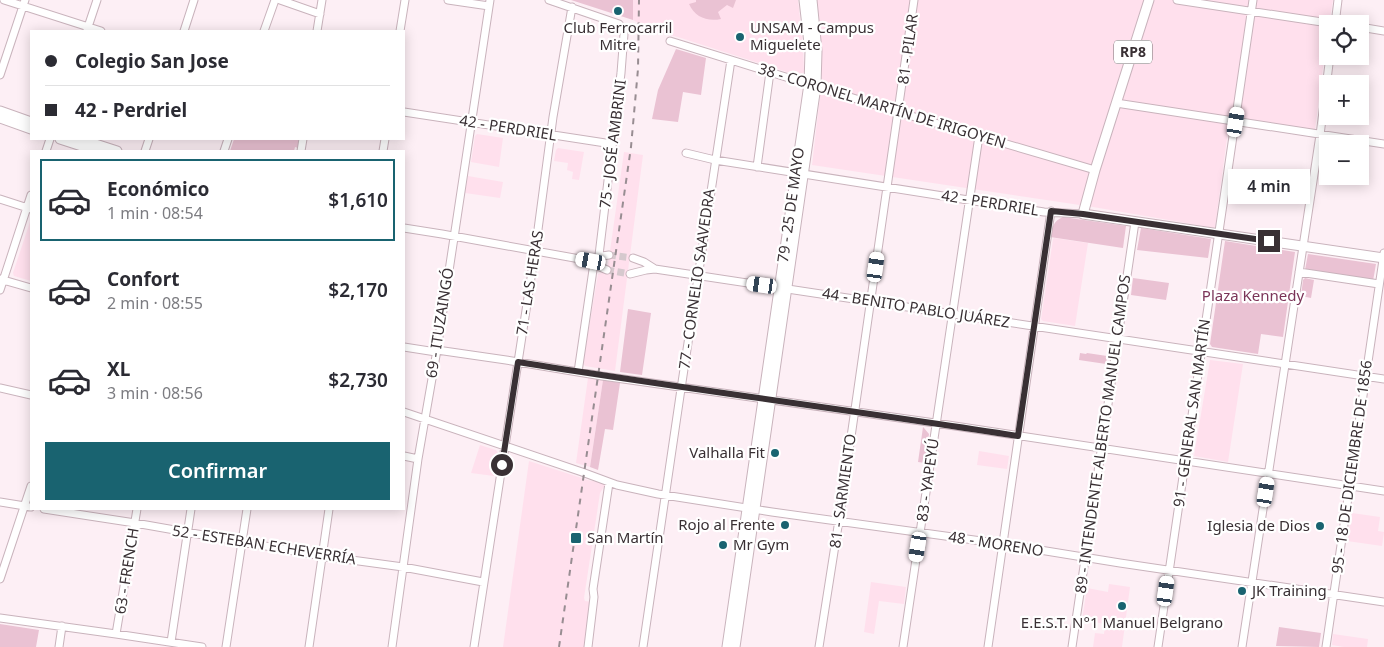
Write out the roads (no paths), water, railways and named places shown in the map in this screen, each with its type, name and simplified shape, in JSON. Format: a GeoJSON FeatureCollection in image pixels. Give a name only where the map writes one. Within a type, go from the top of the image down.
{"type":"FeatureCollection","features":[{"type":"Feature","properties":{"kind":"main road","name":"79 - 25 DE MAYO"},"geometry":{"type":"LineString","coordinates":[[804,0],[813,85]]}},
{"type":"Feature","properties":{"kind":"main road","name":"79 - 25 DE MAYO"},"geometry":{"type":"LineString","coordinates":[[727,647],[751,509],[813,85],[817,51],[812,0]]}},
{"type":"Feature","properties":{"kind":"main road","name":"RP8"},"geometry":{"type":"LineString","coordinates":[[1083,214],[1095,170],[1149,0]]}},
{"type":"Feature","properties":{"kind":"main road"},"geometry":{"type":"LineString","coordinates":[[0,111],[30,122]]}},
{"type":"Feature","properties":{"kind":"main road"},"geometry":{"type":"LineString","coordinates":[[0,118],[30,129]]}},
{"type":"Feature","properties":{"kind":"main road"},"geometry":{"type":"LineString","coordinates":[[63,140],[94,150]]}},
{"type":"Feature","properties":{"kind":"main road"},"geometry":{"type":"LineString","coordinates":[[83,140],[114,150]]}},
{"type":"Feature","properties":{"kind":"main road","name":"42 - PERDRIEL"},"geometry":{"type":"LineString","coordinates":[[1083,214],[1384,257]]}},
{"type":"Feature","properties":{"kind":"main road","name":"79 - 25 DE MAYO"},"geometry":{"type":"LineString","coordinates":[[735,647],[751,509]]}},
{"type":"Feature","properties":{"kind":"street"},"geometry":{"type":"LineString","coordinates":[[4,0],[24,3],[87,29],[97,0]]}},
{"type":"Feature","properties":{"kind":"street"},"geometry":{"type":"LineString","coordinates":[[184,30],[194,0]]}},
{"type":"Feature","properties":{"kind":"street"},"geometry":{"type":"LineString","coordinates":[[264,30],[275,0]]}},
{"type":"Feature","properties":{"kind":"street"},"geometry":{"type":"LineString","coordinates":[[280,0],[320,14]]}},
{"type":"Feature","properties":{"kind":"street"},"geometry":{"type":"LineString","coordinates":[[317,30],[322,0]]}},
{"type":"Feature","properties":{"kind":"street"},"geometry":{"type":"LineString","coordinates":[[400,30],[405,0]]}},
{"type":"Feature","properties":{"kind":"street"},"geometry":{"type":"LineString","coordinates":[[448,0],[489,3]]}},
{"type":"Feature","properties":{"kind":"street"},"geometry":{"type":"LineString","coordinates":[[549,0],[572,8]]}},
{"type":"Feature","properties":{"kind":"street","name":"81 - PILAR"},"geometry":{"type":"LineString","coordinates":[[888,186],[914,0]]}},
{"type":"Feature","properties":{"kind":"street"},"geometry":{"type":"LineString","coordinates":[[1177,0],[1319,21]]}},
{"type":"Feature","properties":{"kind":"street","name":"91 - GENERAL SAN MARTÍN"},"geometry":{"type":"LineString","coordinates":[[1158,647],[1253,0]]}},
{"type":"Feature","properties":{"kind":"street"},"geometry":{"type":"LineString","coordinates":[[1336,15],[1338,0]]}},
{"type":"Feature","properties":{"kind":"street"},"geometry":{"type":"LineString","coordinates":[[0,75],[24,3]]}},
{"type":"Feature","properties":{"kind":"street","name":"69 - ITUZAINGÓ"},"geometry":{"type":"LineString","coordinates":[[392,647],[418,459],[489,3]]}},
{"type":"Feature","properties":{"kind":"street","name":"75 - JOSÉ AMBRINI"},"geometry":{"type":"LineString","coordinates":[[572,8],[619,24],[624,34],[599,255],[594,261],[578,372]]}},
{"type":"Feature","properties":{"kind":"street","name":"71 - LAS HERAS"},"geometry":{"type":"LineString","coordinates":[[474,647],[535,252],[551,135],[572,8]]}},
{"type":"Feature","properties":{"kind":"street"},"geometry":{"type":"LineString","coordinates":[[1369,28],[1384,31]]}},
{"type":"Feature","properties":{"kind":"street","name":"38 - CORONEL MARTÍN DE IRIGOYEN"},"geometry":{"type":"LineString","coordinates":[[670,41],[898,112],[1095,170]]}},
{"type":"Feature","properties":{"kind":"street","name":"77 - CORNELIO SAAVEDRA"},"geometry":{"type":"LineString","coordinates":[[643,647],[714,160],[731,60]]}},
{"type":"Feature","properties":{"kind":"street"},"geometry":{"type":"LineString","coordinates":[[1116,103],[1320,135],[1329,65]]}},
{"type":"Feature","properties":{"kind":"street"},"geometry":{"type":"LineString","coordinates":[[757,167],[770,72]]}},
{"type":"Feature","properties":{"kind":"street","name":"42 - PERDRIEL"},"geometry":{"type":"LineString","coordinates":[[405,112],[612,144]]}},
{"type":"Feature","properties":{"kind":"street","name":"83 - YAPEYÚ"},"geometry":{"type":"LineString","coordinates":[[903,647],[978,136]]}},
{"type":"Feature","properties":{"kind":"street"},"geometry":{"type":"LineString","coordinates":[[1242,647],[1319,142]]}},
{"type":"Feature","properties":{"kind":"street"},"geometry":{"type":"LineString","coordinates":[[1369,142],[1384,144]]}},
{"type":"Feature","properties":{"kind":"street","name":"42 - PERDRIEL"},"geometry":{"type":"LineString","coordinates":[[686,153],[714,160],[1044,212],[1083,214]]}},
{"type":"Feature","properties":{"kind":"street","name":"81 - SARMIENTO"},"geometry":{"type":"LineString","coordinates":[[819,647],[840,520],[888,186]]}},
{"type":"Feature","properties":{"kind":"street"},"geometry":{"type":"LineString","coordinates":[[0,199],[29,208],[0,290]]}},
{"type":"Feature","properties":{"kind":"street"},"geometry":{"type":"LineString","coordinates":[[988,647],[1051,211]]}},
{"type":"Feature","properties":{"kind":"street","name":"89 - INTENDENTE ALBERTO MANUEL CAMPOS"},"geometry":{"type":"LineString","coordinates":[[1072,647],[1134,222]]}},
{"type":"Feature","properties":{"kind":"street"},"geometry":{"type":"LineString","coordinates":[[405,228],[594,261],[607,270]]}},
{"type":"Feature","properties":{"kind":"street"},"geometry":{"type":"LineString","coordinates":[[594,261],[609,255]]}},
{"type":"Feature","properties":{"kind":"street","name":"95 - 18 DE DICIEMBRE DE 1856"},"geometry":{"type":"LineString","coordinates":[[1326,647],[1384,257]]}},
{"type":"Feature","properties":{"kind":"street","name":"44 - BENITO PABLO JUÁREZ"},"geometry":{"type":"LineString","coordinates":[[633,258],[655,269]]}},
{"type":"Feature","properties":{"kind":"street","name":"44 - BENITO PABLO JUÁREZ"},"geometry":{"type":"LineString","coordinates":[[630,274],[655,269],[1384,379]]}},
{"type":"Feature","properties":{"kind":"street"},"geometry":{"type":"LineString","coordinates":[[1299,272],[1379,284]]}},
{"type":"Feature","properties":{"kind":"street"},"geometry":{"type":"LineString","coordinates":[[2,280],[30,288]]}},
{"type":"Feature","properties":{"kind":"street"},"geometry":{"type":"LineString","coordinates":[[405,347],[936,423],[1384,491]]}},
{"type":"Feature","properties":{"kind":"street"},"geometry":{"type":"LineString","coordinates":[[0,388],[30,395]]}},
{"type":"Feature","properties":{"kind":"street","name":"48 - MORENO"},"geometry":{"type":"LineString","coordinates":[[405,412],[582,472],[609,483],[666,496],[1003,544],[1107,562],[1384,602]]}},
{"type":"Feature","properties":{"kind":"street"},"geometry":{"type":"LineString","coordinates":[[405,456],[418,459]]}},
{"type":"Feature","properties":{"kind":"street"},"geometry":{"type":"LineString","coordinates":[[588,647],[594,597],[593,588],[609,483]]}},
{"type":"Feature","properties":{"kind":"street"},"geometry":{"type":"LineString","coordinates":[[0,579],[28,506],[30,493]]}},
{"type":"Feature","properties":{"kind":"street"},"geometry":{"type":"LineString","coordinates":[[0,502],[28,506]]}},
{"type":"Feature","properties":{"kind":"street","name":"52 - ESTEBAN ECHEVERRÍA"},"geometry":{"type":"LineString","coordinates":[[50,510],[322,556],[403,567],[483,582]]}},
{"type":"Feature","properties":{"kind":"street","name":"63 - FRENCH"},"geometry":{"type":"LineString","coordinates":[[116,634],[137,510]]}},
{"type":"Feature","properties":{"kind":"street"},"geometry":{"type":"LineString","coordinates":[[171,642],[191,510]]}},
{"type":"Feature","properties":{"kind":"street"},"geometry":{"type":"LineString","coordinates":[[226,647],[247,510]]}},
{"type":"Feature","properties":{"kind":"street"},"geometry":{"type":"LineString","coordinates":[[309,647],[330,510]]}},
{"type":"Feature","properties":{"kind":"street"},"geometry":{"type":"LineString","coordinates":[[0,618],[202,647]]}},
{"type":"Feature","properties":{"kind":"street"},"geometry":{"type":"LineString","coordinates":[[59,647],[62,626]]}},
{"type":"Feature","properties":{"kind":"street"},"geometry":{"type":"LineString","coordinates":[[142,647],[143,638]]}},
{"type":"Feature","properties":{"kind":"tunnel"},"geometry":{"type":"LineString","coordinates":[[609,255],[633,258]]}},
{"type":"Feature","properties":{"kind":"tunnel"},"geometry":{"type":"LineString","coordinates":[[607,270],[630,274]]}},
{"type":"Feature","properties":{"kind":"railway"},"geometry":{"type":"LineString","coordinates":[[559,647],[631,147],[638,69],[639,0]]}},
{"type":"Feature","properties":{"kind":"place","name":"Club Ferrocarril Mitre"},"geometry":{"type":"Point","coordinates":[618,11]}},
{"type":"Feature","properties":{"kind":"place","name":"UNSAM - Campus Miguelete"},"geometry":{"type":"Point","coordinates":[740,37]}},
{"type":"Feature","properties":{"kind":"place","name":"Valhalla Fit"},"geometry":{"type":"Point","coordinates":[775,453]}},
{"type":"Feature","properties":{"kind":"place","name":"Rojo al Frente"},"geometry":{"type":"Point","coordinates":[785,525]}},
{"type":"Feature","properties":{"kind":"place","name":"Iglesia de Dios"},"geometry":{"type":"Point","coordinates":[1320,526]}},
{"type":"Feature","properties":{"kind":"place","name":"San Martín"},"geometry":{"type":"Point","coordinates":[576,538]}},
{"type":"Feature","properties":{"kind":"place","name":"Mr Gym"},"geometry":{"type":"Point","coordinates":[723,545]}},
{"type":"Feature","properties":{"kind":"place","name":"JK Training"},"geometry":{"type":"Point","coordinates":[1242,591]}},
{"type":"Feature","properties":{"kind":"place","name":"E.E.S.T. N°1 Manuel Belgrano"},"geometry":{"type":"Point","coordinates":[1122,606]}},
{"type":"Feature","properties":{"kind":"park label","name":"Plaza Kennedy"},"geometry":{"type":"Point","coordinates":[1253,296]}}]}
